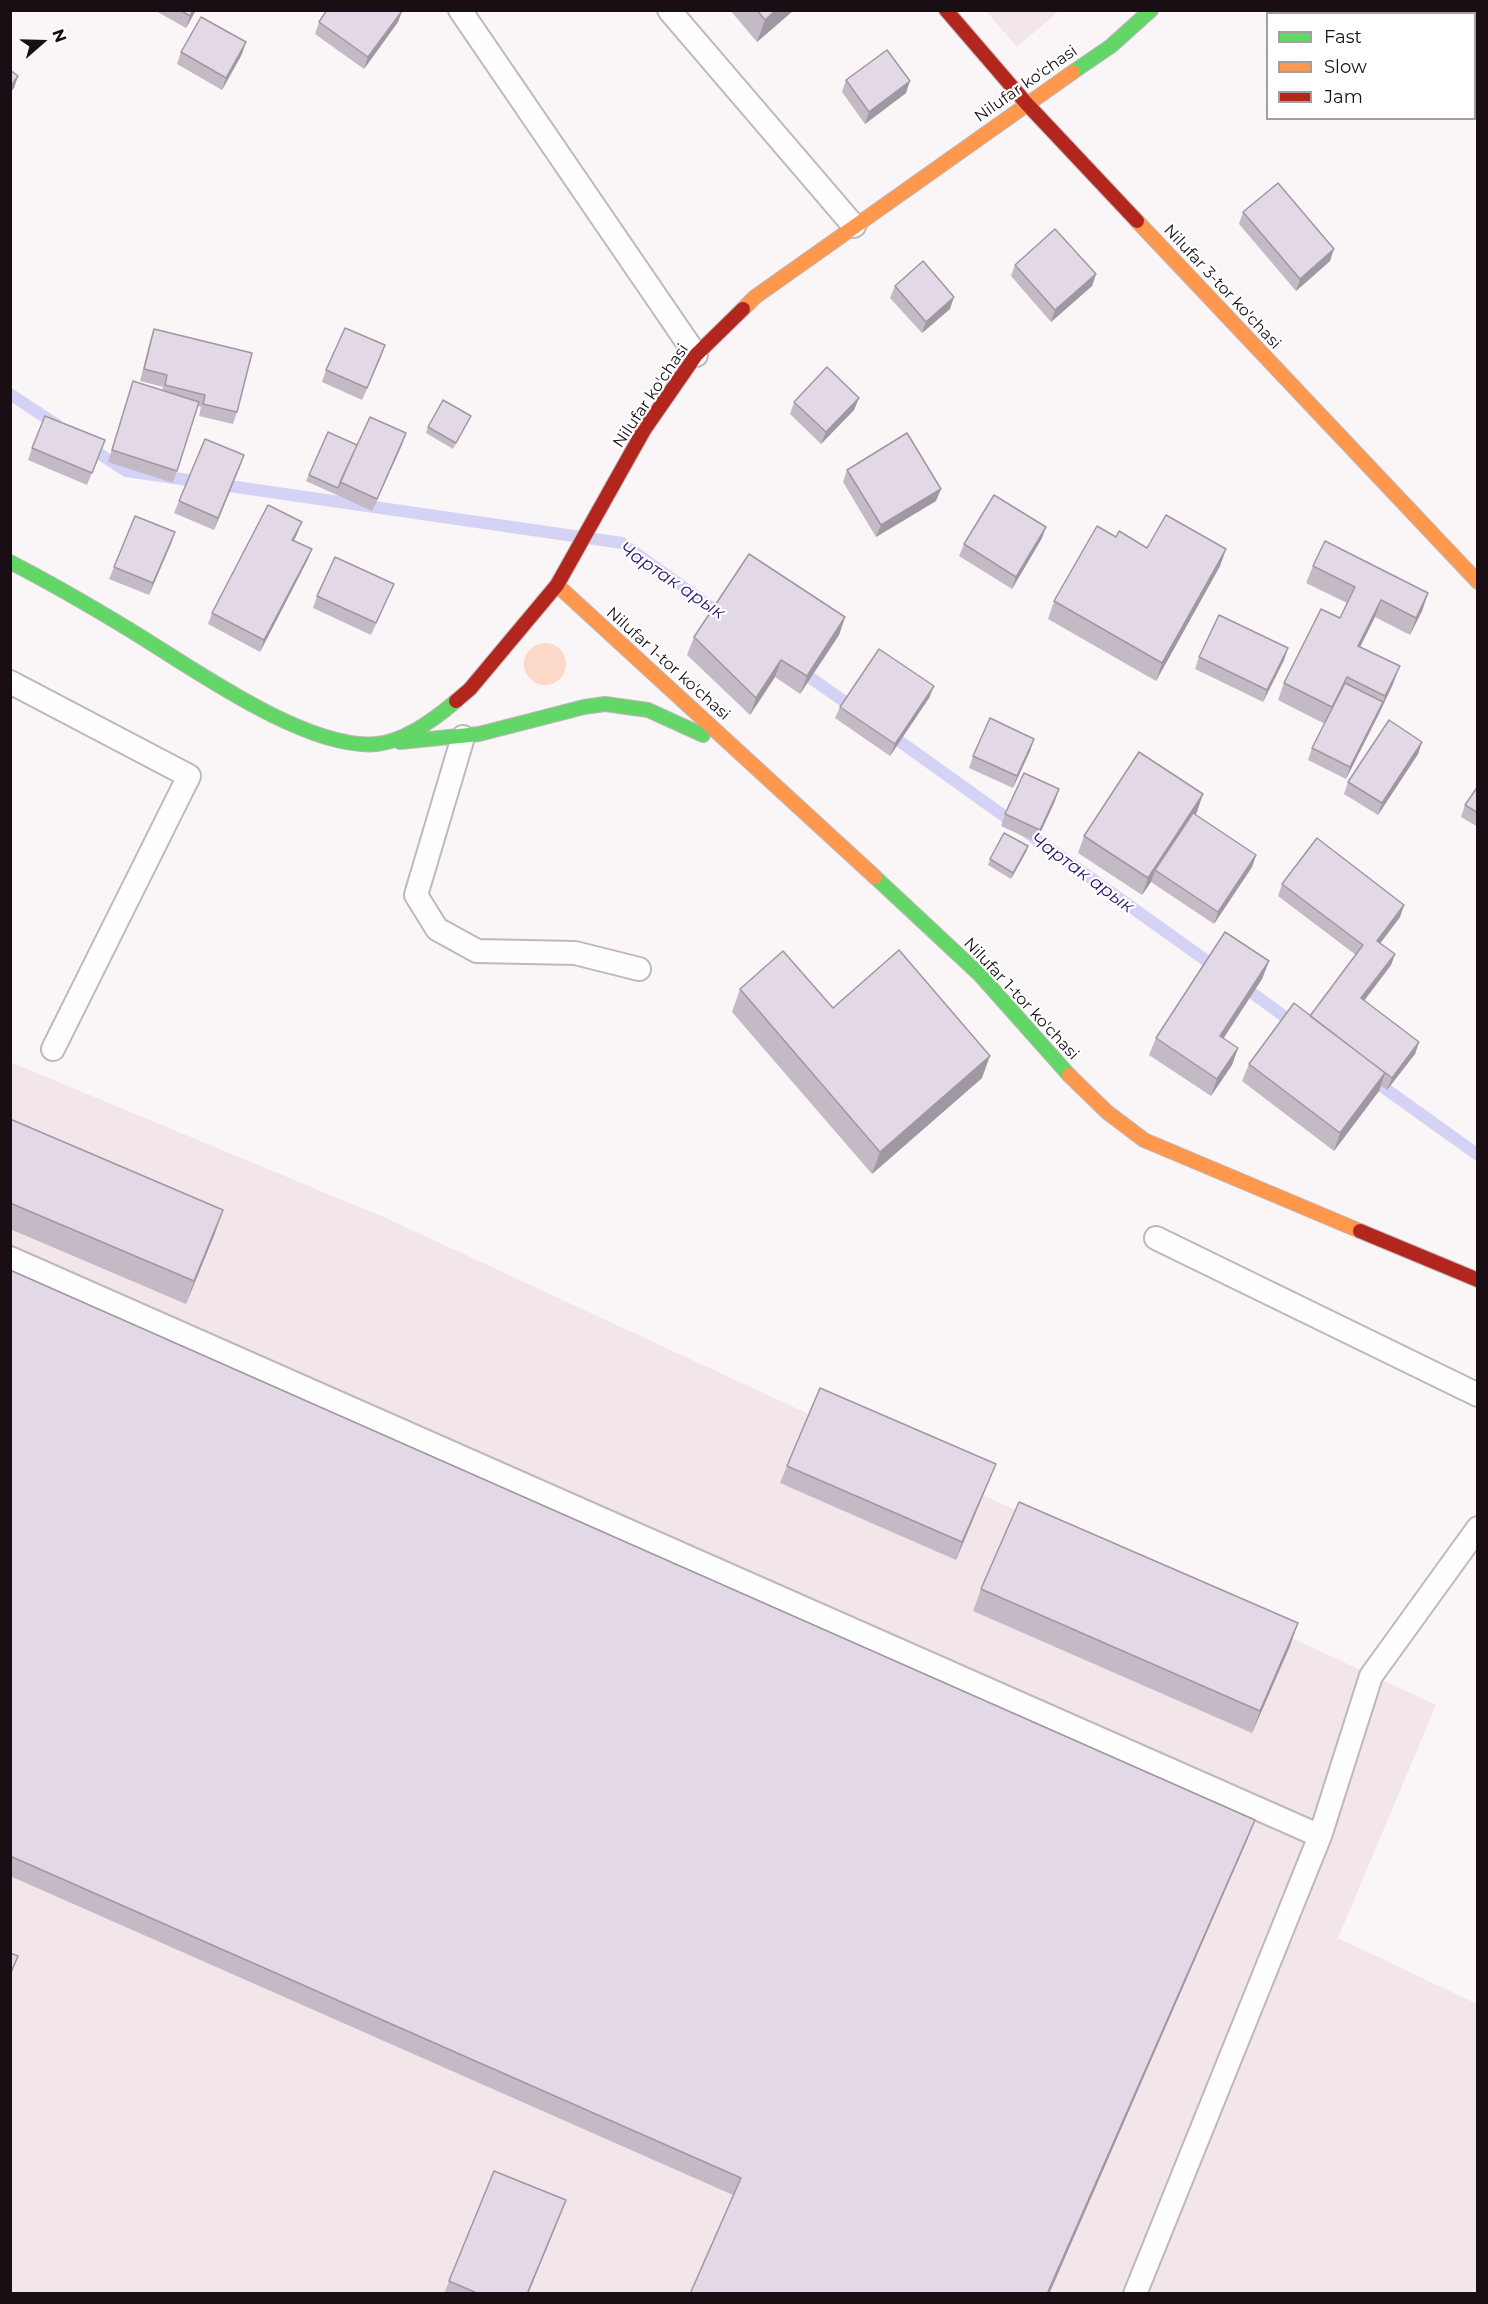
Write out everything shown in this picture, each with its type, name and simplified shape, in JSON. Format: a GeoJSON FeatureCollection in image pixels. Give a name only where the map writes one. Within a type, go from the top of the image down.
{"type":"FeatureCollection","features":[{"type":"Feature","properties":{"kind":"street","name":"Nilufar 3-tor ko'chasi"},"geometry":{"type":"LineString","coordinates":[[946,10],[1026,103],[1478,582]]}},
{"type":"Feature","properties":{"kind":"street","name":"Nilufar ko'chasi"},"geometry":{"type":"LineString","coordinates":[[380,744],[411,731],[454,705],[557,585],[644,430],[696,356],[755,297],[1026,103],[1111,46],[1151,10]]}},
{"type":"Feature","properties":{"kind":"street","name":"Nilufar ko'chasi"},"geometry":{"type":"LineString","coordinates":[[10,561],[57,585],[223,684],[312,733],[346,741],[380,744],[463,737],[571,708],[616,703],[650,708],[669,715],[754,764]]}},
{"type":"Feature","properties":{"kind":"street","name":"Nilufar 1-tor ko'chasi"},"geometry":{"type":"LineString","coordinates":[[557,585],[754,764],[980,975],[1072,1078],[1107,1112],[1144,1140],[1478,1280]]}},
{"type":"Feature","properties":{"kind":"lane"},"geometry":{"type":"LineString","coordinates":[[460,10],[696,356]]}},
{"type":"Feature","properties":{"kind":"lane"},"geometry":{"type":"LineString","coordinates":[[669,10],[854,226]]}},
{"type":"Feature","properties":{"kind":"lane"},"geometry":{"type":"LineString","coordinates":[[10,682],[189,776],[53,1049]]}},
{"type":"Feature","properties":{"kind":"lane"},"geometry":{"type":"LineString","coordinates":[[463,737],[416,895],[437,929],[477,951],[575,953],[639,969]]}},
{"type":"Feature","properties":{"kind":"lane"},"geometry":{"type":"LineString","coordinates":[[1156,1238],[1478,1395]]}},
{"type":"Feature","properties":{"kind":"lane"},"geometry":{"type":"LineString","coordinates":[[10,1258],[1320,1836]]}},
{"type":"Feature","properties":{"kind":"lane"},"geometry":{"type":"LineString","coordinates":[[1135,2294],[1320,1836],[1371,1676],[1478,1528]]}},
{"type":"Feature","properties":{"kind":"shaded area"},"geometry":{"type":"Polygon","coordinates":[[[986,11],[1059,11],[1017,47],[986,11]]]}},
{"type":"Feature","properties":{"kind":"shaded area"},"geometry":{"type":"Polygon","coordinates":[[[545,643],[560,649],[566,664],[560,679],[545,685],[530,679],[524,664],[530,649],[545,643]]]}},
{"type":"Feature","properties":{"kind":"shaded area"},"geometry":{"type":"Polygon","coordinates":[[[10,1062],[388,1219],[1436,1705],[1338,1938],[1477,2004],[1477,2293],[11,2293],[10,1062]]]}},
{"type":"Feature","properties":{"kind":"building"},"geometry":{"type":"Polygon","coordinates":[[[180,10],[193,10],[190,16],[180,10]]]}},
{"type":"Feature","properties":{"kind":"building"},"geometry":{"type":"Polygon","coordinates":[[[327,10],[402,11],[368,57],[319,22],[327,10]]]}},
{"type":"Feature","properties":{"kind":"building"},"geometry":{"type":"Polygon","coordinates":[[[757,10],[776,10],[765,20],[757,10]]]}},
{"type":"Feature","properties":{"kind":"building"},"geometry":{"type":"Polygon","coordinates":[[[1425,10],[1454,10],[1452,12],[1426,12],[1425,10]]]}},
{"type":"Feature","properties":{"kind":"building"},"geometry":{"type":"Polygon","coordinates":[[[201,17],[246,42],[226,78],[181,52],[201,17]]]}},
{"type":"Feature","properties":{"kind":"building"},"geometry":{"type":"Polygon","coordinates":[[[887,50],[910,81],[869,112],[846,80],[887,50]]]}},
{"type":"Feature","properties":{"kind":"building"},"geometry":{"type":"Polygon","coordinates":[[[10,70],[18,76],[10,87],[10,70]]]}},
{"type":"Feature","properties":{"kind":"building"},"geometry":{"type":"Polygon","coordinates":[[[1278,183],[1334,249],[1300,279],[1243,212],[1278,183]]]}},
{"type":"Feature","properties":{"kind":"building"},"geometry":{"type":"Polygon","coordinates":[[[1055,229],[1096,274],[1055,310],[1015,265],[1055,229]]]}},
{"type":"Feature","properties":{"kind":"building"},"geometry":{"type":"Polygon","coordinates":[[[923,261],[954,297],[926,322],[895,286],[923,261]]]}},
{"type":"Feature","properties":{"kind":"building"},"geometry":{"type":"Polygon","coordinates":[[[345,328],[385,345],[367,388],[326,370],[345,328]]]}},
{"type":"Feature","properties":{"kind":"building"},"geometry":{"type":"Polygon","coordinates":[[[154,329],[252,353],[237,412],[203,404],[205,395],[165,385],[167,375],[144,369],[154,329]]]}},
{"type":"Feature","properties":{"kind":"building"},"geometry":{"type":"Polygon","coordinates":[[[827,367],[859,398],[826,432],[794,402],[827,367]]]}},
{"type":"Feature","properties":{"kind":"building"},"geometry":{"type":"Polygon","coordinates":[[[133,381],[199,402],[177,471],[112,450],[133,381]]]}},
{"type":"Feature","properties":{"kind":"building"},"geometry":{"type":"Polygon","coordinates":[[[443,400],[471,416],[456,443],[428,427],[443,400]]]}},
{"type":"Feature","properties":{"kind":"building"},"geometry":{"type":"Polygon","coordinates":[[[45,416],[105,440],[92,473],[32,448],[45,416]]]}},
{"type":"Feature","properties":{"kind":"building"},"geometry":{"type":"Polygon","coordinates":[[[370,417],[406,433],[377,499],[340,482],[370,417]]]}},
{"type":"Feature","properties":{"kind":"building"},"geometry":{"type":"Polygon","coordinates":[[[328,432],[357,445],[338,488],[309,475],[328,432]]]}},
{"type":"Feature","properties":{"kind":"building"},"geometry":{"type":"Polygon","coordinates":[[[907,433],[941,489],[881,525],[847,470],[907,433]]]}},
{"type":"Feature","properties":{"kind":"building"},"geometry":{"type":"Polygon","coordinates":[[[205,439],[244,455],[218,518],[179,501],[205,439]]]}},
{"type":"Feature","properties":{"kind":"building"},"geometry":{"type":"Polygon","coordinates":[[[994,495],[1046,527],[1016,577],[964,544],[994,495]]]}},
{"type":"Feature","properties":{"kind":"building"},"geometry":{"type":"Polygon","coordinates":[[[268,505],[302,522],[292,540],[312,549],[264,640],[212,613],[268,505]]]}},
{"type":"Feature","properties":{"kind":"building"},"geometry":{"type":"Polygon","coordinates":[[[1166,515],[1226,549],[1162,663],[1054,601],[1097,526],[1116,537],[1119,531],[1147,548],[1166,515]]]}},
{"type":"Feature","properties":{"kind":"building"},"geometry":{"type":"Polygon","coordinates":[[[135,516],[175,532],[153,583],[114,567],[135,516]]]}},
{"type":"Feature","properties":{"kind":"building"},"geometry":{"type":"Polygon","coordinates":[[[1325,541],[1428,593],[1416,618],[1381,600],[1358,646],[1400,666],[1385,696],[1347,677],[1332,707],[1284,683],[1321,609],[1340,618],[1355,587],[1313,566],[1325,541]]]}},
{"type":"Feature","properties":{"kind":"building"},"geometry":{"type":"Polygon","coordinates":[[[749,554],[845,617],[807,676],[781,660],[756,698],[694,637],[749,554]]]}},
{"type":"Feature","properties":{"kind":"building"},"geometry":{"type":"Polygon","coordinates":[[[335,557],[394,584],[376,623],[317,596],[335,557]]]}},
{"type":"Feature","properties":{"kind":"building"},"geometry":{"type":"Polygon","coordinates":[[[1219,615],[1288,648],[1267,690],[1199,657],[1219,615]]]}},
{"type":"Feature","properties":{"kind":"building"},"geometry":{"type":"Polygon","coordinates":[[[879,649],[934,686],[895,744],[840,707],[879,649]]]}},
{"type":"Feature","properties":{"kind":"building"},"geometry":{"type":"Polygon","coordinates":[[[1345,683],[1383,702],[1350,767],[1312,748],[1345,683]]]}},
{"type":"Feature","properties":{"kind":"building"},"geometry":{"type":"Polygon","coordinates":[[[990,718],[1034,739],[1017,776],[973,756],[990,718]]]}},
{"type":"Feature","properties":{"kind":"building"},"geometry":{"type":"Polygon","coordinates":[[[1389,720],[1422,742],[1382,803],[1348,782],[1389,720]]]}},
{"type":"Feature","properties":{"kind":"building"},"geometry":{"type":"Polygon","coordinates":[[[1139,752],[1203,794],[1148,878],[1084,836],[1139,752]]]}},
{"type":"Feature","properties":{"kind":"building"},"geometry":{"type":"Polygon","coordinates":[[[1024,773],[1059,789],[1040,830],[1005,814],[1024,773]]]}},
{"type":"Feature","properties":{"kind":"building"},"geometry":{"type":"Polygon","coordinates":[[[1478,786],[1478,813],[1465,805],[1478,786]]]}},
{"type":"Feature","properties":{"kind":"building"},"geometry":{"type":"Polygon","coordinates":[[[1193,813],[1256,855],[1218,912],[1155,870],[1193,813]]]}},
{"type":"Feature","properties":{"kind":"building"},"geometry":{"type":"Polygon","coordinates":[[[1004,833],[1028,846],[1013,873],[990,859],[1004,833]]]}},
{"type":"Feature","properties":{"kind":"building"},"geometry":{"type":"Polygon","coordinates":[[[1317,838],[1404,905],[1377,941],[1395,954],[1361,998],[1419,1042],[1392,1078],[1310,1016],[1363,945],[1282,884],[1317,838]]]}},
{"type":"Feature","properties":{"kind":"building"},"geometry":{"type":"Polygon","coordinates":[[[1225,932],[1269,961],[1220,1036],[1238,1048],[1217,1079],[1156,1038],[1225,932]]]}},
{"type":"Feature","properties":{"kind":"building"},"geometry":{"type":"Polygon","coordinates":[[[899,950],[990,1056],[880,1152],[740,989],[783,951],[833,1008],[899,950]]]}},
{"type":"Feature","properties":{"kind":"building"},"geometry":{"type":"Polygon","coordinates":[[[1294,1003],[1385,1073],[1340,1133],[1249,1064],[1294,1003]]]}},
{"type":"Feature","properties":{"kind":"building"},"geometry":{"type":"Polygon","coordinates":[[[10,1119],[223,1210],[194,1281],[10,1203],[10,1119]]]}},
{"type":"Feature","properties":{"kind":"building"},"geometry":{"type":"Polygon","coordinates":[[[10,1270],[1255,1820],[1047,2294],[690,2294],[741,2178],[10,1856],[10,1270]]]}},
{"type":"Feature","properties":{"kind":"building"},"geometry":{"type":"Polygon","coordinates":[[[820,1388],[996,1464],[962,1542],[787,1466],[820,1388]]]}},
{"type":"Feature","properties":{"kind":"building"},"geometry":{"type":"Polygon","coordinates":[[[1019,1502],[1298,1623],[1260,1711],[981,1589],[1019,1502]]]}},
{"type":"Feature","properties":{"kind":"building"},"geometry":{"type":"Polygon","coordinates":[[[10,1953],[18,1956],[10,1975],[10,1953]]]}},
{"type":"Feature","properties":{"kind":"building"},"geometry":{"type":"Polygon","coordinates":[[[494,2171],[566,2200],[527,2294],[479,2294],[449,2281],[494,2171]]]}},
{"type":"Feature","properties":{"kind":"waterway","name":"Чартак арык"},"geometry":{"type":"LineString","coordinates":[[10,394],[57,425]]}},
{"type":"Feature","properties":{"kind":"waterway","name":"Чартак арык"},"geometry":{"type":"LineString","coordinates":[[86,445],[126,471],[622,543],[725,617]]}},
{"type":"Feature","properties":{"kind":"waterway","name":"Чартак арык"},"geometry":{"type":"LineString","coordinates":[[798,669],[855,709]]}},
{"type":"Feature","properties":{"kind":"waterway","name":"Чартак арык"},"geometry":{"type":"LineString","coordinates":[[888,733],[1218,969]]}},
{"type":"Feature","properties":{"kind":"waterway","name":"Чартак арык"},"geometry":{"type":"LineString","coordinates":[[1240,984],[1296,1025]]}},
{"type":"Feature","properties":{"kind":"waterway","name":"Чартак арык"},"geometry":{"type":"LineString","coordinates":[[1369,1077],[1478,1155]]}},
{"type":"Feature","properties":{"kind":"traffic: fast"},"geometry":{"type":"LineString","coordinates":[[1073,72],[1111,46],[1151,10]]}},
{"type":"Feature","properties":{"kind":"traffic: fast"},"geometry":{"type":"LineString","coordinates":[[10,562],[54,585],[247,702],[316,734],[348,742],[377,744],[388,742],[419,728],[456,701]]}},
{"type":"Feature","properties":{"kind":"traffic: fast"},"geometry":{"type":"LineString","coordinates":[[400,742],[479,734],[584,707],[605,704],[648,710],[703,735]]}},
{"type":"Feature","properties":{"kind":"traffic: fast"},"geometry":{"type":"LineString","coordinates":[[875,877],[980,975],[1069,1075]]}},
{"type":"Feature","properties":{"kind":"traffic: slow"},"geometry":{"type":"LineString","coordinates":[[743,309],[755,297],[1073,72]]}},
{"type":"Feature","properties":{"kind":"traffic: slow"},"geometry":{"type":"LineString","coordinates":[[1137,221],[1478,582]]}},
{"type":"Feature","properties":{"kind":"traffic: slow"},"geometry":{"type":"LineString","coordinates":[[557,585],[875,877]]}},
{"type":"Feature","properties":{"kind":"traffic: slow"},"geometry":{"type":"LineString","coordinates":[[1069,1075],[1107,1112],[1144,1140],[1360,1231]]}},
{"type":"Feature","properties":{"kind":"traffic: jam"},"geometry":{"type":"LineString","coordinates":[[946,10],[1026,103],[1137,221]]}},
{"type":"Feature","properties":{"kind":"traffic: jam"},"geometry":{"type":"LineString","coordinates":[[456,701],[470,689],[557,585],[644,430],[696,355],[743,309]]}},
{"type":"Feature","properties":{"kind":"traffic: jam"},"geometry":{"type":"LineString","coordinates":[[1360,1231],[1478,1280]]}}]}
